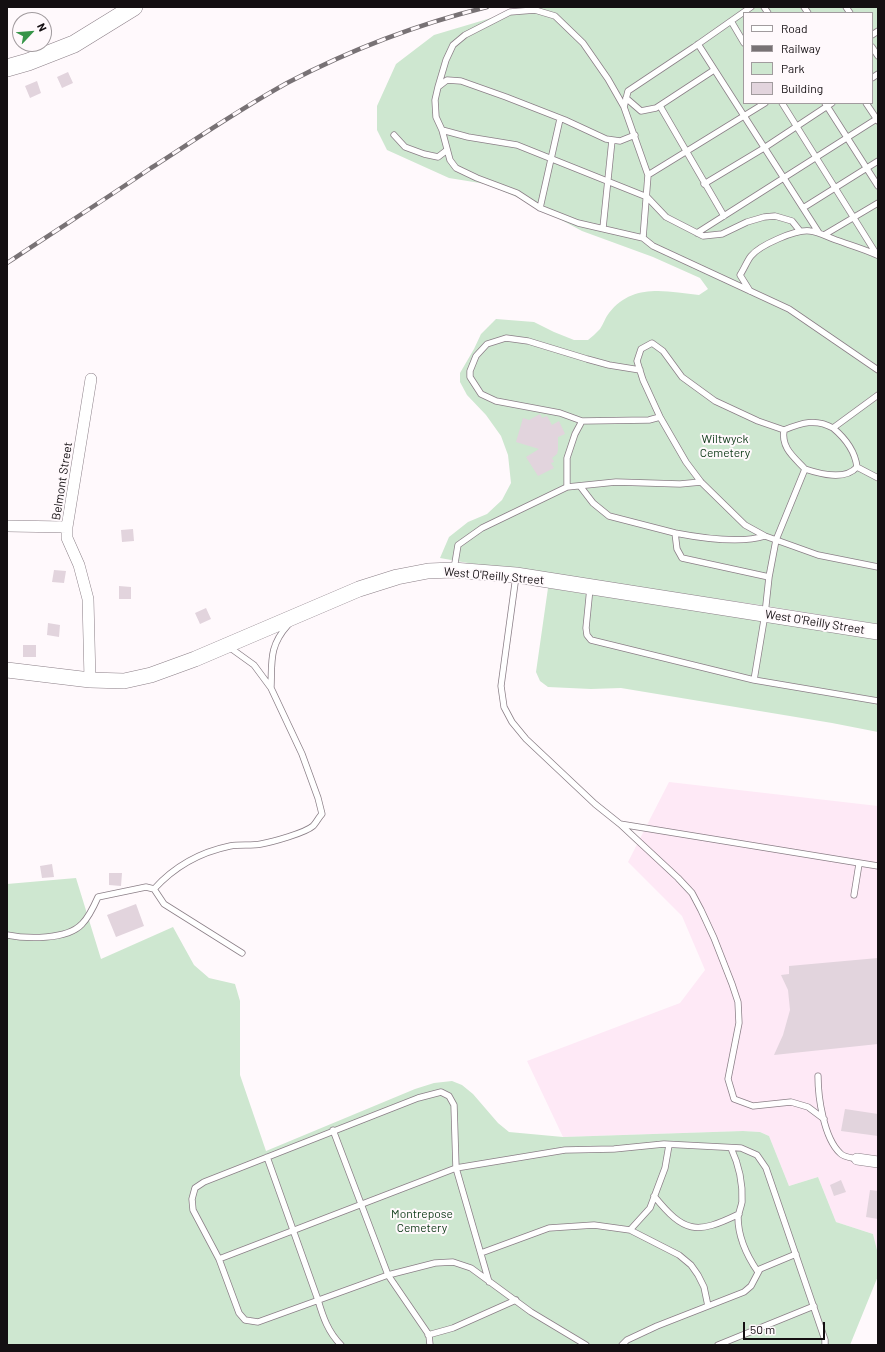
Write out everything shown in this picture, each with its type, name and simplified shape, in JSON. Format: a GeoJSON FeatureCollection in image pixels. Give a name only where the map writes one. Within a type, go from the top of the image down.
{"type":"FeatureCollection","features":[{"type":"Feature","properties":{"kind":"main road"},"geometry":{"type":"LineString","coordinates":[[7,68],[28,62],[74,44],[134,7]]}},
{"type":"Feature","properties":{"kind":"street","name":"Belmont Street"},"geometry":{"type":"LineString","coordinates":[[90,680],[88,599],[79,565],[67,538],[67,527],[91,379]]}},
{"type":"Feature","properties":{"kind":"street"},"geometry":{"type":"LineString","coordinates":[[7,526],[67,527]]}},
{"type":"Feature","properties":{"kind":"street","name":"West O'Reilly Street"},"geometry":{"type":"LineString","coordinates":[[7,670],[90,680],[124,681],[151,675],[358,590],[397,577],[428,571],[453,570],[516,575],[878,632]]}},
{"type":"Feature","properties":{"kind":"street"},"geometry":{"type":"LineString","coordinates":[[857,1159],[878,1162]]}},
{"type":"Feature","properties":{"kind":"lane"},"geometry":{"type":"LineString","coordinates":[[642,238],[648,175],[635,134],[624,107],[608,79],[583,43],[555,16],[535,10],[510,12],[465,35],[453,45],[446,60],[435,100],[436,117],[442,130],[450,160],[456,168],[516,193],[540,208],[578,223],[642,238],[653,246],[789,309],[878,370]]}},
{"type":"Feature","properties":{"kind":"lane"},"geometry":{"type":"LineString","coordinates":[[624,107],[628,91],[743,13]]}},
{"type":"Feature","properties":{"kind":"lane"},"geometry":{"type":"LineString","coordinates":[[731,21],[743,41]]}},
{"type":"Feature","properties":{"kind":"lane"},"geometry":{"type":"LineString","coordinates":[[698,44],[821,234]]}},
{"type":"Feature","properties":{"kind":"lane"},"geometry":{"type":"LineString","coordinates":[[626,98],[641,111],[656,108],[714,70]]}},
{"type":"Feature","properties":{"kind":"lane"},"geometry":{"type":"LineString","coordinates":[[438,87],[447,80],[461,81],[560,118],[606,139],[620,141],[635,134]]}},
{"type":"Feature","properties":{"kind":"lane"},"geometry":{"type":"LineString","coordinates":[[648,175],[763,104]]}},
{"type":"Feature","properties":{"kind":"lane"},"geometry":{"type":"LineString","coordinates":[[783,104],[854,218],[875,247],[877,255]]}},
{"type":"Feature","properties":{"kind":"lane"},"geometry":{"type":"LineString","coordinates":[[704,184],[764,148],[828,104],[878,186]]}},
{"type":"Feature","properties":{"kind":"lane"},"geometry":{"type":"LineString","coordinates":[[697,233],[783,177],[878,119],[867,104]]}},
{"type":"Feature","properties":{"kind":"lane"},"geometry":{"type":"LineString","coordinates":[[660,106],[724,216]]}},
{"type":"Feature","properties":{"kind":"lane"},"geometry":{"type":"LineString","coordinates":[[540,208],[560,118]]}},
{"type":"Feature","properties":{"kind":"lane"},"geometry":{"type":"LineString","coordinates":[[442,130],[468,137],[517,145],[647,198],[666,217],[703,236],[722,234],[747,222],[764,217],[775,216],[792,221],[800,231]]}},
{"type":"Feature","properties":{"kind":"lane"},"geometry":{"type":"LineString","coordinates":[[394,135],[405,147],[424,154],[438,156],[447,150]]}},
{"type":"Feature","properties":{"kind":"lane"},"geometry":{"type":"LineString","coordinates":[[603,228],[612,140]]}},
{"type":"Feature","properties":{"kind":"lane"},"geometry":{"type":"LineString","coordinates":[[803,208],[878,161]]}},
{"type":"Feature","properties":{"kind":"lane"},"geometry":{"type":"LineString","coordinates":[[821,234],[854,218],[878,203]]}},
{"type":"Feature","properties":{"kind":"lane"},"geometry":{"type":"LineString","coordinates":[[750,291],[740,275],[751,255],[768,244],[800,231],[809,231],[821,234],[877,255]]}},
{"type":"Feature","properties":{"kind":"lane"},"geometry":{"type":"LineString","coordinates":[[640,370],[609,365],[528,341],[506,338],[487,344],[476,356],[470,371],[470,377],[481,394],[496,400],[560,413],[582,421],[649,420],[660,417]]}},
{"type":"Feature","properties":{"kind":"lane"},"geometry":{"type":"LineString","coordinates":[[784,430],[783,438],[785,447],[805,469],[821,474],[838,475],[853,472],[856,467],[856,460],[849,446],[843,437],[833,428],[825,424],[812,422],[797,425],[784,430],[758,421],[715,401],[682,377],[663,351],[652,343],[641,349],[637,361],[640,370],[660,417],[686,462],[701,482],[745,525],[765,536],[818,555],[878,567]]}},
{"type":"Feature","properties":{"kind":"lane"},"geometry":{"type":"LineString","coordinates":[[833,428],[878,395]]}},
{"type":"Feature","properties":{"kind":"lane"},"geometry":{"type":"LineString","coordinates":[[567,487],[566,458],[574,434],[582,421]]}},
{"type":"Feature","properties":{"kind":"lane"},"geometry":{"type":"LineString","coordinates":[[856,467],[878,478]]}},
{"type":"Feature","properties":{"kind":"lane"},"geometry":{"type":"LineString","coordinates":[[754,680],[776,540],[805,469]]}},
{"type":"Feature","properties":{"kind":"lane"},"geometry":{"type":"LineString","coordinates":[[453,570],[458,545],[482,528],[567,487],[616,482],[680,484],[701,482]]}},
{"type":"Feature","properties":{"kind":"lane"},"geometry":{"type":"LineString","coordinates":[[580,486],[593,503],[609,516],[696,537],[742,540],[765,536]]}},
{"type":"Feature","properties":{"kind":"lane"},"geometry":{"type":"LineString","coordinates":[[675,533],[677,549],[682,558],[769,577]]}},
{"type":"Feature","properties":{"kind":"lane"},"geometry":{"type":"LineString","coordinates":[[516,575],[501,686],[504,707],[512,722],[526,739],[595,804],[620,824],[692,893],[714,938],[738,1002],[739,1023],[728,1079],[734,1099],[753,1106],[791,1102],[808,1107],[824,1119]]}},
{"type":"Feature","properties":{"kind":"lane"},"geometry":{"type":"LineString","coordinates":[[590,587],[586,628],[587,635],[591,640],[754,680],[878,701]]}},
{"type":"Feature","properties":{"kind":"lane"},"geometry":{"type":"LineString","coordinates":[[271,688],[272,651],[281,633],[296,616]]}},
{"type":"Feature","properties":{"kind":"lane"},"geometry":{"type":"LineString","coordinates":[[154,889],[162,880],[188,861],[211,851],[225,847],[260,844],[299,833],[312,826],[322,814],[318,798],[302,754],[271,688],[254,665],[227,645]]}},
{"type":"Feature","properties":{"kind":"lane"},"geometry":{"type":"LineString","coordinates":[[620,824],[878,866]]}},
{"type":"Feature","properties":{"kind":"lane"},"geometry":{"type":"LineString","coordinates":[[854,895],[859,864]]}},
{"type":"Feature","properties":{"kind":"lane"},"geometry":{"type":"LineString","coordinates":[[7,935],[18,937],[54,936],[68,932],[83,923],[98,897],[146,887],[154,889],[164,904],[242,953]]}},
{"type":"Feature","properties":{"kind":"lane"},"geometry":{"type":"LineString","coordinates":[[818,1076],[819,1095],[824,1119],[832,1143],[841,1155],[857,1159]]}},
{"type":"Feature","properties":{"kind":"lane"},"geometry":{"type":"LineString","coordinates":[[490,1282],[456,1168],[454,1105],[449,1096],[441,1092],[418,1098],[333,1130],[204,1182],[195,1188],[192,1199],[193,1210],[219,1259],[239,1313],[245,1320],[258,1322],[388,1275],[435,1263],[453,1262],[471,1268],[490,1282],[516,1300],[531,1312],[586,1345]]}},
{"type":"Feature","properties":{"kind":"lane"},"geometry":{"type":"LineString","coordinates":[[333,1130],[388,1275],[428,1334],[430,1345]]}},
{"type":"Feature","properties":{"kind":"lane"},"geometry":{"type":"LineString","coordinates":[[219,1259],[456,1168],[565,1150],[614,1149],[669,1144],[741,1148],[757,1155],[766,1168],[826,1345]]}},
{"type":"Feature","properties":{"kind":"lane"},"geometry":{"type":"LineString","coordinates":[[630,1230],[650,1208],[665,1168],[669,1144]]}},
{"type":"Feature","properties":{"kind":"lane"},"geometry":{"type":"LineString","coordinates":[[731,1148],[739,1165],[741,1182],[742,1203],[739,1214],[739,1228],[743,1244],[749,1258],[758,1272]]}},
{"type":"Feature","properties":{"kind":"lane"},"geometry":{"type":"LineString","coordinates":[[267,1157],[318,1300],[323,1319],[332,1337],[340,1345]]}},
{"type":"Feature","properties":{"kind":"lane"},"geometry":{"type":"LineString","coordinates":[[654,1196],[669,1214],[684,1225],[699,1229],[724,1222],[739,1214]]}},
{"type":"Feature","properties":{"kind":"lane"},"geometry":{"type":"LineString","coordinates":[[481,1253],[549,1228],[594,1225],[630,1230],[679,1254],[691,1265],[704,1287],[708,1306]]}},
{"type":"Feature","properties":{"kind":"lane"},"geometry":{"type":"LineString","coordinates":[[622,1345],[628,1340],[657,1326],[744,1292],[751,1286],[760,1269],[796,1254]]}},
{"type":"Feature","properties":{"kind":"lane"},"geometry":{"type":"LineString","coordinates":[[428,1334],[453,1328],[516,1300]]}},
{"type":"Feature","properties":{"kind":"lane"},"geometry":{"type":"LineString","coordinates":[[718,1345],[814,1306]]}},
{"type":"Feature","properties":{"kind":"shaded area"},"geometry":{"type":"Polygon","coordinates":[[[669,782],[878,806],[878,1254],[873,1234],[836,1222],[818,1177],[789,1186],[769,1136],[760,1132],[743,1131],[563,1137],[527,1061],[680,1003],[705,970],[682,916],[628,862],[669,782]]]}},
{"type":"Feature","properties":{"kind":"green space","name":"Wiltwyck Cemetery"},"geometry":{"type":"Polygon","coordinates":[[[528,7],[878,7],[878,624],[760,605],[440,558],[449,537],[468,522],[487,514],[502,500],[511,483],[508,455],[501,436],[486,415],[467,395],[460,382],[460,373],[481,334],[496,319],[534,322],[574,340],[588,340],[600,329],[606,317],[618,303],[628,297],[650,291],[699,295],[708,289],[700,278],[653,257],[582,231],[526,201],[486,184],[449,178],[387,150],[377,130],[377,106],[396,64],[434,35],[528,7]]]}},
{"type":"Feature","properties":{"kind":"green space"},"geometry":{"type":"Polygon","coordinates":[[[548,588],[878,638],[878,732],[621,688],[591,689],[548,687],[540,681],[536,672],[548,588]]]}},
{"type":"Feature","properties":{"kind":"green space","name":"Montrepose Cemetery"},"geometry":{"type":"Polygon","coordinates":[[[76,878],[101,959],[173,927],[194,965],[209,978],[235,984],[240,1001],[240,1075],[266,1151],[415,1089],[434,1083],[452,1081],[462,1085],[473,1094],[498,1123],[509,1132],[563,1137],[743,1131],[760,1132],[769,1136],[789,1186],[818,1177],[836,1222],[873,1234],[878,1254],[878,1276],[850,1345],[7,1345],[7,884],[76,878]]]}},
{"type":"Feature","properties":{"kind":"building"},"geometry":{"type":"Polygon","coordinates":[[[68,72],[73,83],[62,88],[57,77],[68,72]]]}},
{"type":"Feature","properties":{"kind":"building"},"geometry":{"type":"Polygon","coordinates":[[[37,81],[41,93],[30,98],[25,86],[37,81]]]}},
{"type":"Feature","properties":{"kind":"building"},"geometry":{"type":"Polygon","coordinates":[[[540,414],[542,418],[547,416],[552,425],[559,421],[565,434],[558,437],[557,454],[552,458],[554,462],[551,463],[554,468],[538,476],[526,457],[539,449],[516,442],[523,418],[529,420],[540,414]]]}},
{"type":"Feature","properties":{"kind":"building"},"geometry":{"type":"Polygon","coordinates":[[[133,529],[134,541],[122,542],[121,530],[133,529]]]}},
{"type":"Feature","properties":{"kind":"building"},"geometry":{"type":"Polygon","coordinates":[[[54,570],[66,571],[64,583],[52,582],[54,570]]]}},
{"type":"Feature","properties":{"kind":"building"},"geometry":{"type":"Polygon","coordinates":[[[119,586],[131,587],[131,599],[119,599],[119,586]]]}},
{"type":"Feature","properties":{"kind":"building"},"geometry":{"type":"Polygon","coordinates":[[[206,608],[211,619],[200,624],[195,613],[206,608]]]}},
{"type":"Feature","properties":{"kind":"building"},"geometry":{"type":"Polygon","coordinates":[[[48,623],[60,625],[59,637],[47,635],[48,623]]]}},
{"type":"Feature","properties":{"kind":"building"},"geometry":{"type":"Polygon","coordinates":[[[23,645],[36,645],[36,657],[23,657],[23,645]]]}},
{"type":"Feature","properties":{"kind":"building"},"geometry":{"type":"Polygon","coordinates":[[[52,864],[54,877],[42,878],[40,866],[52,864]]]}},
{"type":"Feature","properties":{"kind":"building"},"geometry":{"type":"Polygon","coordinates":[[[109,873],[122,873],[121,886],[109,885],[109,873]]]}},
{"type":"Feature","properties":{"kind":"building"},"geometry":{"type":"Polygon","coordinates":[[[136,904],[144,926],[116,937],[107,915],[136,904]]]}},
{"type":"Feature","properties":{"kind":"building"},"geometry":{"type":"Polygon","coordinates":[[[878,958],[878,1044],[774,1055],[783,1035],[790,1010],[788,990],[781,975],[789,974],[789,966],[878,958]]]}},
{"type":"Feature","properties":{"kind":"building"},"geometry":{"type":"Polygon","coordinates":[[[845,1109],[878,1114],[878,1136],[841,1131],[845,1109]]]}},
{"type":"Feature","properties":{"kind":"building"},"geometry":{"type":"Polygon","coordinates":[[[841,1180],[846,1192],[834,1196],[830,1185],[841,1180]]]}},
{"type":"Feature","properties":{"kind":"building"},"geometry":{"type":"Polygon","coordinates":[[[870,1190],[878,1191],[878,1219],[866,1217],[870,1190]]]}},
{"type":"Feature","properties":{"kind":"railway"},"geometry":{"type":"LineString","coordinates":[[7,263],[218,124],[287,83],[335,60],[385,39],[436,21],[487,7]]}}]}
